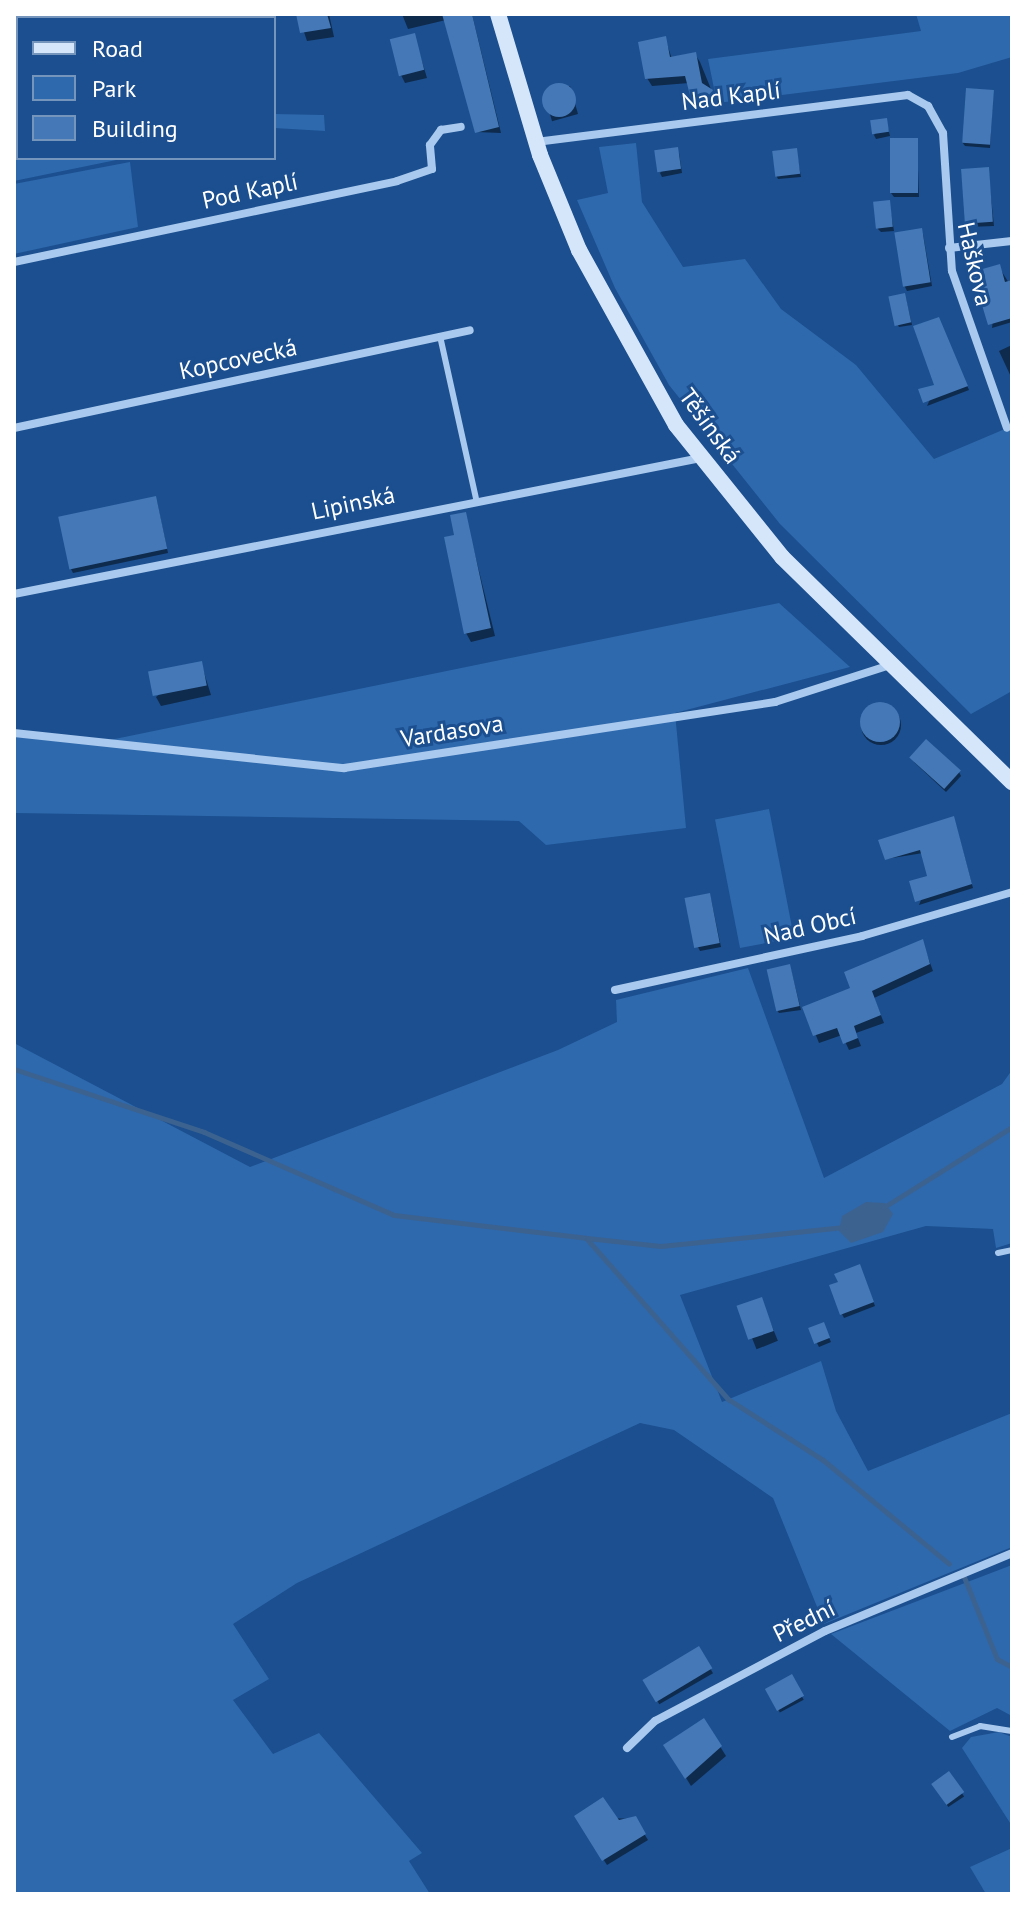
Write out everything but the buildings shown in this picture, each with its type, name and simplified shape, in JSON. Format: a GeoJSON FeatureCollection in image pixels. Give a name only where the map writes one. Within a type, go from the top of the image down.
{"type":"FeatureCollection","features":[{"type":"Feature","properties":{"kind":"main road","name":"Těšínská"},"geometry":{"type":"LineString","coordinates":[[498,14],[536,142],[622,337],[701,458],[782,557],[1012,782]]}},
{"type":"Feature","properties":{"kind":"street","name":"Nad Kaplí"},"geometry":{"type":"LineString","coordinates":[[536,142],[908,95],[928,106]]}},
{"type":"Feature","properties":{"kind":"street","name":"Haškova"},"geometry":{"type":"LineString","coordinates":[[928,106],[943,133],[949,248],[1007,428]]}},
{"type":"Feature","properties":{"kind":"street","name":"Pod Kaplí"},"geometry":{"type":"LineString","coordinates":[[14,262],[397,181],[432,169],[430,145],[441,130],[461,127]]}},
{"type":"Feature","properties":{"kind":"street"},"geometry":{"type":"LineString","coordinates":[[949,248],[1012,241]]}},
{"type":"Feature","properties":{"kind":"street","name":"Kopcovecká"},"geometry":{"type":"LineString","coordinates":[[14,428],[470,330]]}},
{"type":"Feature","properties":{"kind":"street","name":"Lipinská"},"geometry":{"type":"LineString","coordinates":[[14,594],[476,498],[701,458]]}},
{"type":"Feature","properties":{"kind":"street","name":"Vardasova"},"geometry":{"type":"LineString","coordinates":[[14,733],[344,768],[775,702],[890,665]]}},
{"type":"Feature","properties":{"kind":"street","name":"Nad Obcí"},"geometry":{"type":"LineString","coordinates":[[615,990],[862,936],[1012,892]]}},
{"type":"Feature","properties":{"kind":"street","name":"Přední"},"geometry":{"type":"LineString","coordinates":[[627,1748],[655,1721],[825,1631],[1012,1553]]}},
{"type":"Feature","properties":{"kind":"lane"},"geometry":{"type":"LineString","coordinates":[[440,336],[476,498]]}},
{"type":"Feature","properties":{"kind":"lane"},"geometry":{"type":"LineString","coordinates":[[998,1253],[1012,1250]]}},
{"type":"Feature","properties":{"kind":"lane"},"geometry":{"type":"LineString","coordinates":[[952,1737],[980,1726],[1012,1731]]}},
{"type":"Feature","properties":{"kind":"green space"},"geometry":{"type":"Polygon","coordinates":[[[236,14],[236,16],[138,16],[236,14]]]}},
{"type":"Feature","properties":{"kind":"green space"},"geometry":{"type":"Polygon","coordinates":[[[916,14],[1012,14],[1012,57],[958,73],[717,103],[708,59],[921,31],[916,14]]]}},
{"type":"Feature","properties":{"kind":"green space"},"geometry":{"type":"Polygon","coordinates":[[[14,42],[16,160],[116,160],[14,181],[14,42]]]}},
{"type":"Feature","properties":{"kind":"green space"},"geometry":{"type":"Polygon","coordinates":[[[276,114],[324,115],[325,131],[276,128],[276,114]]]}},
{"type":"Feature","properties":{"kind":"green space"},"geometry":{"type":"Polygon","coordinates":[[[636,143],[642,202],[683,267],[745,259],[781,309],[856,365],[934,459],[1012,426],[1012,691],[971,714],[780,524],[669,385],[615,288],[577,200],[608,193],[599,147],[636,143]]]}},
{"type":"Feature","properties":{"kind":"green space"},"geometry":{"type":"Polygon","coordinates":[[[130,162],[138,227],[14,254],[14,184],[130,162]]]}},
{"type":"Feature","properties":{"kind":"green space"},"geometry":{"type":"Polygon","coordinates":[[[779,603],[850,667],[675,713],[686,828],[546,845],[519,821],[14,813],[14,735],[105,741],[779,603]]]}},
{"type":"Feature","properties":{"kind":"green space"},"geometry":{"type":"Polygon","coordinates":[[[769,809],[794,938],[740,948],[715,819],[769,809]]]}},
{"type":"Feature","properties":{"kind":"green space"},"geometry":{"type":"Polygon","coordinates":[[[748,968],[824,1178],[1002,1084],[1012,1070],[1012,1243],[996,1248],[993,1229],[926,1226],[680,1295],[722,1402],[821,1361],[836,1411],[868,1471],[1012,1413],[1012,1547],[824,1624],[773,1498],[674,1430],[640,1423],[297,1583],[233,1624],[269,1679],[233,1700],[273,1754],[319,1733],[422,1853],[409,1861],[430,1894],[14,1894],[14,1043],[250,1167],[558,1050],[617,1022],[616,1000],[748,968]]]}},
{"type":"Feature","properties":{"kind":"green space"},"geometry":{"type":"Polygon","coordinates":[[[1012,1565],[1012,1716],[997,1708],[950,1731],[831,1634],[1012,1565]]]}},
{"type":"Feature","properties":{"kind":"green space"},"geometry":{"type":"Polygon","coordinates":[[[999,1732],[1012,1737],[1012,1826],[962,1748],[971,1737],[999,1732]]]}},
{"type":"Feature","properties":{"kind":"green space"},"geometry":{"type":"Polygon","coordinates":[[[1012,1848],[1012,1894],[986,1894],[970,1867],[1012,1848]]]}},
{"type":"Feature","properties":{"kind":"shaded area"},"geometry":{"type":"Polygon","coordinates":[[[866,1202],[885,1203],[893,1214],[883,1232],[851,1243],[839,1231],[842,1216],[866,1202]]]}},
{"type":"Feature","properties":{"kind":"waterway"},"geometry":{"type":"LineString","coordinates":[[14,1069],[204,1132],[394,1215],[586,1238],[728,1399],[823,1460],[949,1564]]}},
{"type":"Feature","properties":{"kind":"waterway"},"geometry":{"type":"LineString","coordinates":[[884,1207],[1012,1127]]}},
{"type":"Feature","properties":{"kind":"waterway"},"geometry":{"type":"LineString","coordinates":[[587,1238],[661,1246],[844,1227]]}},
{"type":"Feature","properties":{"kind":"waterway"},"geometry":{"type":"LineString","coordinates":[[964,1577],[997,1659],[1012,1667]]}}]}
